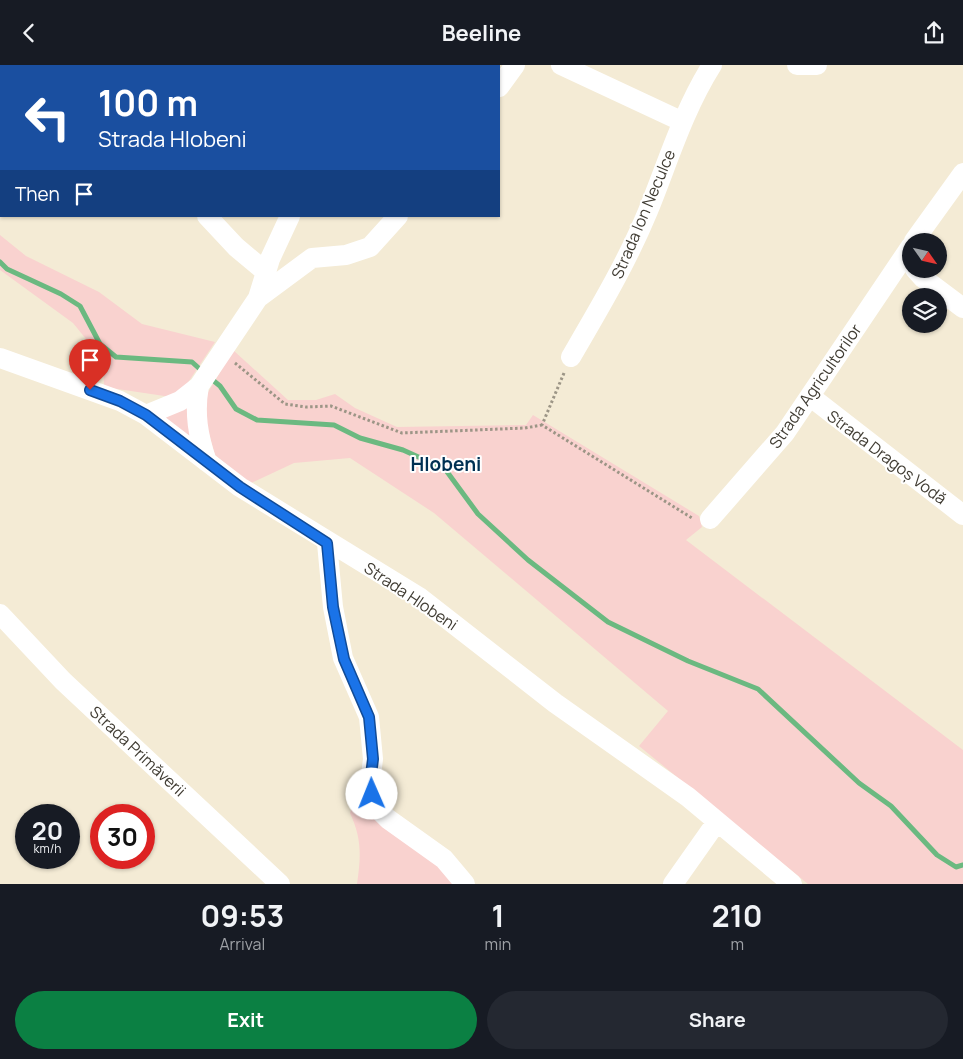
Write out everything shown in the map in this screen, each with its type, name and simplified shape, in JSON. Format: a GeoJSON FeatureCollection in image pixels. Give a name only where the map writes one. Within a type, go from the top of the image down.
{"type":"FeatureCollection","features":[{"type":"Feature","properties":{"kind":"street"},"geometry":{"type":"LineString","coordinates":[[500,86],[515,65]]}},
{"type":"Feature","properties":{"kind":"street"},"geometry":{"type":"LineString","coordinates":[[561,65],[682,121]]}},
{"type":"Feature","properties":{"kind":"street","name":"Strada Ion Neculce"},"geometry":{"type":"LineString","coordinates":[[571,357],[621,270],[648,211],[682,121],[712,65]]}},
{"type":"Feature","properties":{"kind":"street"},"geometry":{"type":"LineString","coordinates":[[797,65],[817,65]]}},
{"type":"Feature","properties":{"kind":"street","name":"Strada Agricultorilor"},"geometry":{"type":"LineString","coordinates":[[925,233],[963,173]]}},
{"type":"Feature","properties":{"kind":"street"},"geometry":{"type":"LineString","coordinates":[[209,217],[236,247],[266,272]]}},
{"type":"Feature","properties":{"kind":"street"},"geometry":{"type":"LineString","coordinates":[[146,415],[180,401],[199,385],[258,298],[266,272],[290,217]]}},
{"type":"Feature","properties":{"kind":"street"},"geometry":{"type":"LineString","coordinates":[[277,245],[296,256],[312,258],[346,255],[370,247],[397,217]]}},
{"type":"Feature","properties":{"kind":"street"},"geometry":{"type":"LineString","coordinates":[[258,298],[312,258]]}},
{"type":"Feature","properties":{"kind":"street","name":"Strada Agricultorilor"},"geometry":{"type":"LineString","coordinates":[[710,519],[785,433],[902,268]]}},
{"type":"Feature","properties":{"kind":"street"},"geometry":{"type":"LineString","coordinates":[[923,278],[963,308]]}},
{"type":"Feature","properties":{"kind":"street","name":"Strada Hlobeni"},"geometry":{"type":"LineString","coordinates":[[0,358],[120,401],[146,415],[240,487],[327,543],[418,597],[555,703],[688,797],[716,823],[792,884]]}},
{"type":"Feature","properties":{"kind":"street"},"geometry":{"type":"LineString","coordinates":[[199,385],[195,405],[199,438],[207,462]]}},
{"type":"Feature","properties":{"kind":"street","name":"Strada Dragoș Vodă"},"geometry":{"type":"LineString","coordinates":[[811,397],[963,515]]}},
{"type":"Feature","properties":{"kind":"street"},"geometry":{"type":"LineString","coordinates":[[327,543],[333,607],[344,659],[369,717],[373,759],[370,783],[374,805],[388,819],[444,859],[465,884]]}},
{"type":"Feature","properties":{"kind":"street","name":"Strada Primăverii"},"geometry":{"type":"LineString","coordinates":[[0,614],[63,681],[280,884]]}},
{"type":"Feature","properties":{"kind":"street"},"geometry":{"type":"LineString","coordinates":[[673,884],[716,823]]}},
{"type":"Feature","properties":{"kind":"path"},"geometry":{"type":"LineString","coordinates":[[542,425],[571,357]]}},
{"type":"Feature","properties":{"kind":"path"},"geometry":{"type":"LineString","coordinates":[[216,358],[286,404],[306,407],[331,407],[402,433],[525,428],[542,425],[694,520],[710,519]]}},
{"type":"Feature","properties":{"kind":"shaded area"},"geometry":{"type":"Polygon","coordinates":[[[0,235],[26,256],[99,292],[142,324],[215,342],[185,387],[171,397],[104,387],[103,360],[73,323],[0,270],[0,235]]]}},
{"type":"Feature","properties":{"kind":"shaded area"},"geometry":{"type":"Polygon","coordinates":[[[233,350],[288,400],[316,400],[335,394],[355,408],[397,427],[526,425],[533,415],[699,516],[702,527],[686,540],[963,750],[963,884],[808,884],[639,746],[668,711],[434,513],[350,458],[294,463],[249,484],[215,455],[206,423],[207,394],[233,350]]]}},
{"type":"Feature","properties":{"kind":"shaded area"},"geometry":{"type":"Polygon","coordinates":[[[190,399],[194,446],[158,416],[190,399]]]}},
{"type":"Feature","properties":{"kind":"shaded area"},"geometry":{"type":"Polygon","coordinates":[[[366,763],[364,801],[445,867],[459,884],[357,884],[360,848],[357,831],[350,813],[357,792],[350,786],[366,763]]]}},
{"type":"Feature","properties":{"kind":"waterway"},"geometry":{"type":"LineString","coordinates":[[0,262],[7,269],[61,294],[80,306],[100,344],[116,357],[192,362],[202,371]]}},
{"type":"Feature","properties":{"kind":"waterway"},"geometry":{"type":"LineString","coordinates":[[209,377],[220,386],[236,409],[257,420],[334,425],[360,438],[403,450],[445,469],[478,514],[528,560],[608,622],[688,661],[758,689],[859,783],[891,806],[937,855],[956,867],[963,865]]}},
{"type":"Feature","properties":{"kind":"district","name":"Hlobeni"},"geometry":{"type":"Point","coordinates":[446,464]}},
{"type":"Feature","properties":{"kind":"route"},"geometry":{"type":"LineString","coordinates":[[90,390],[120,401],[146,415],[240,487],[327,543],[333,607],[344,659],[369,717],[373,759],[370,783],[372,794]]}}]}
